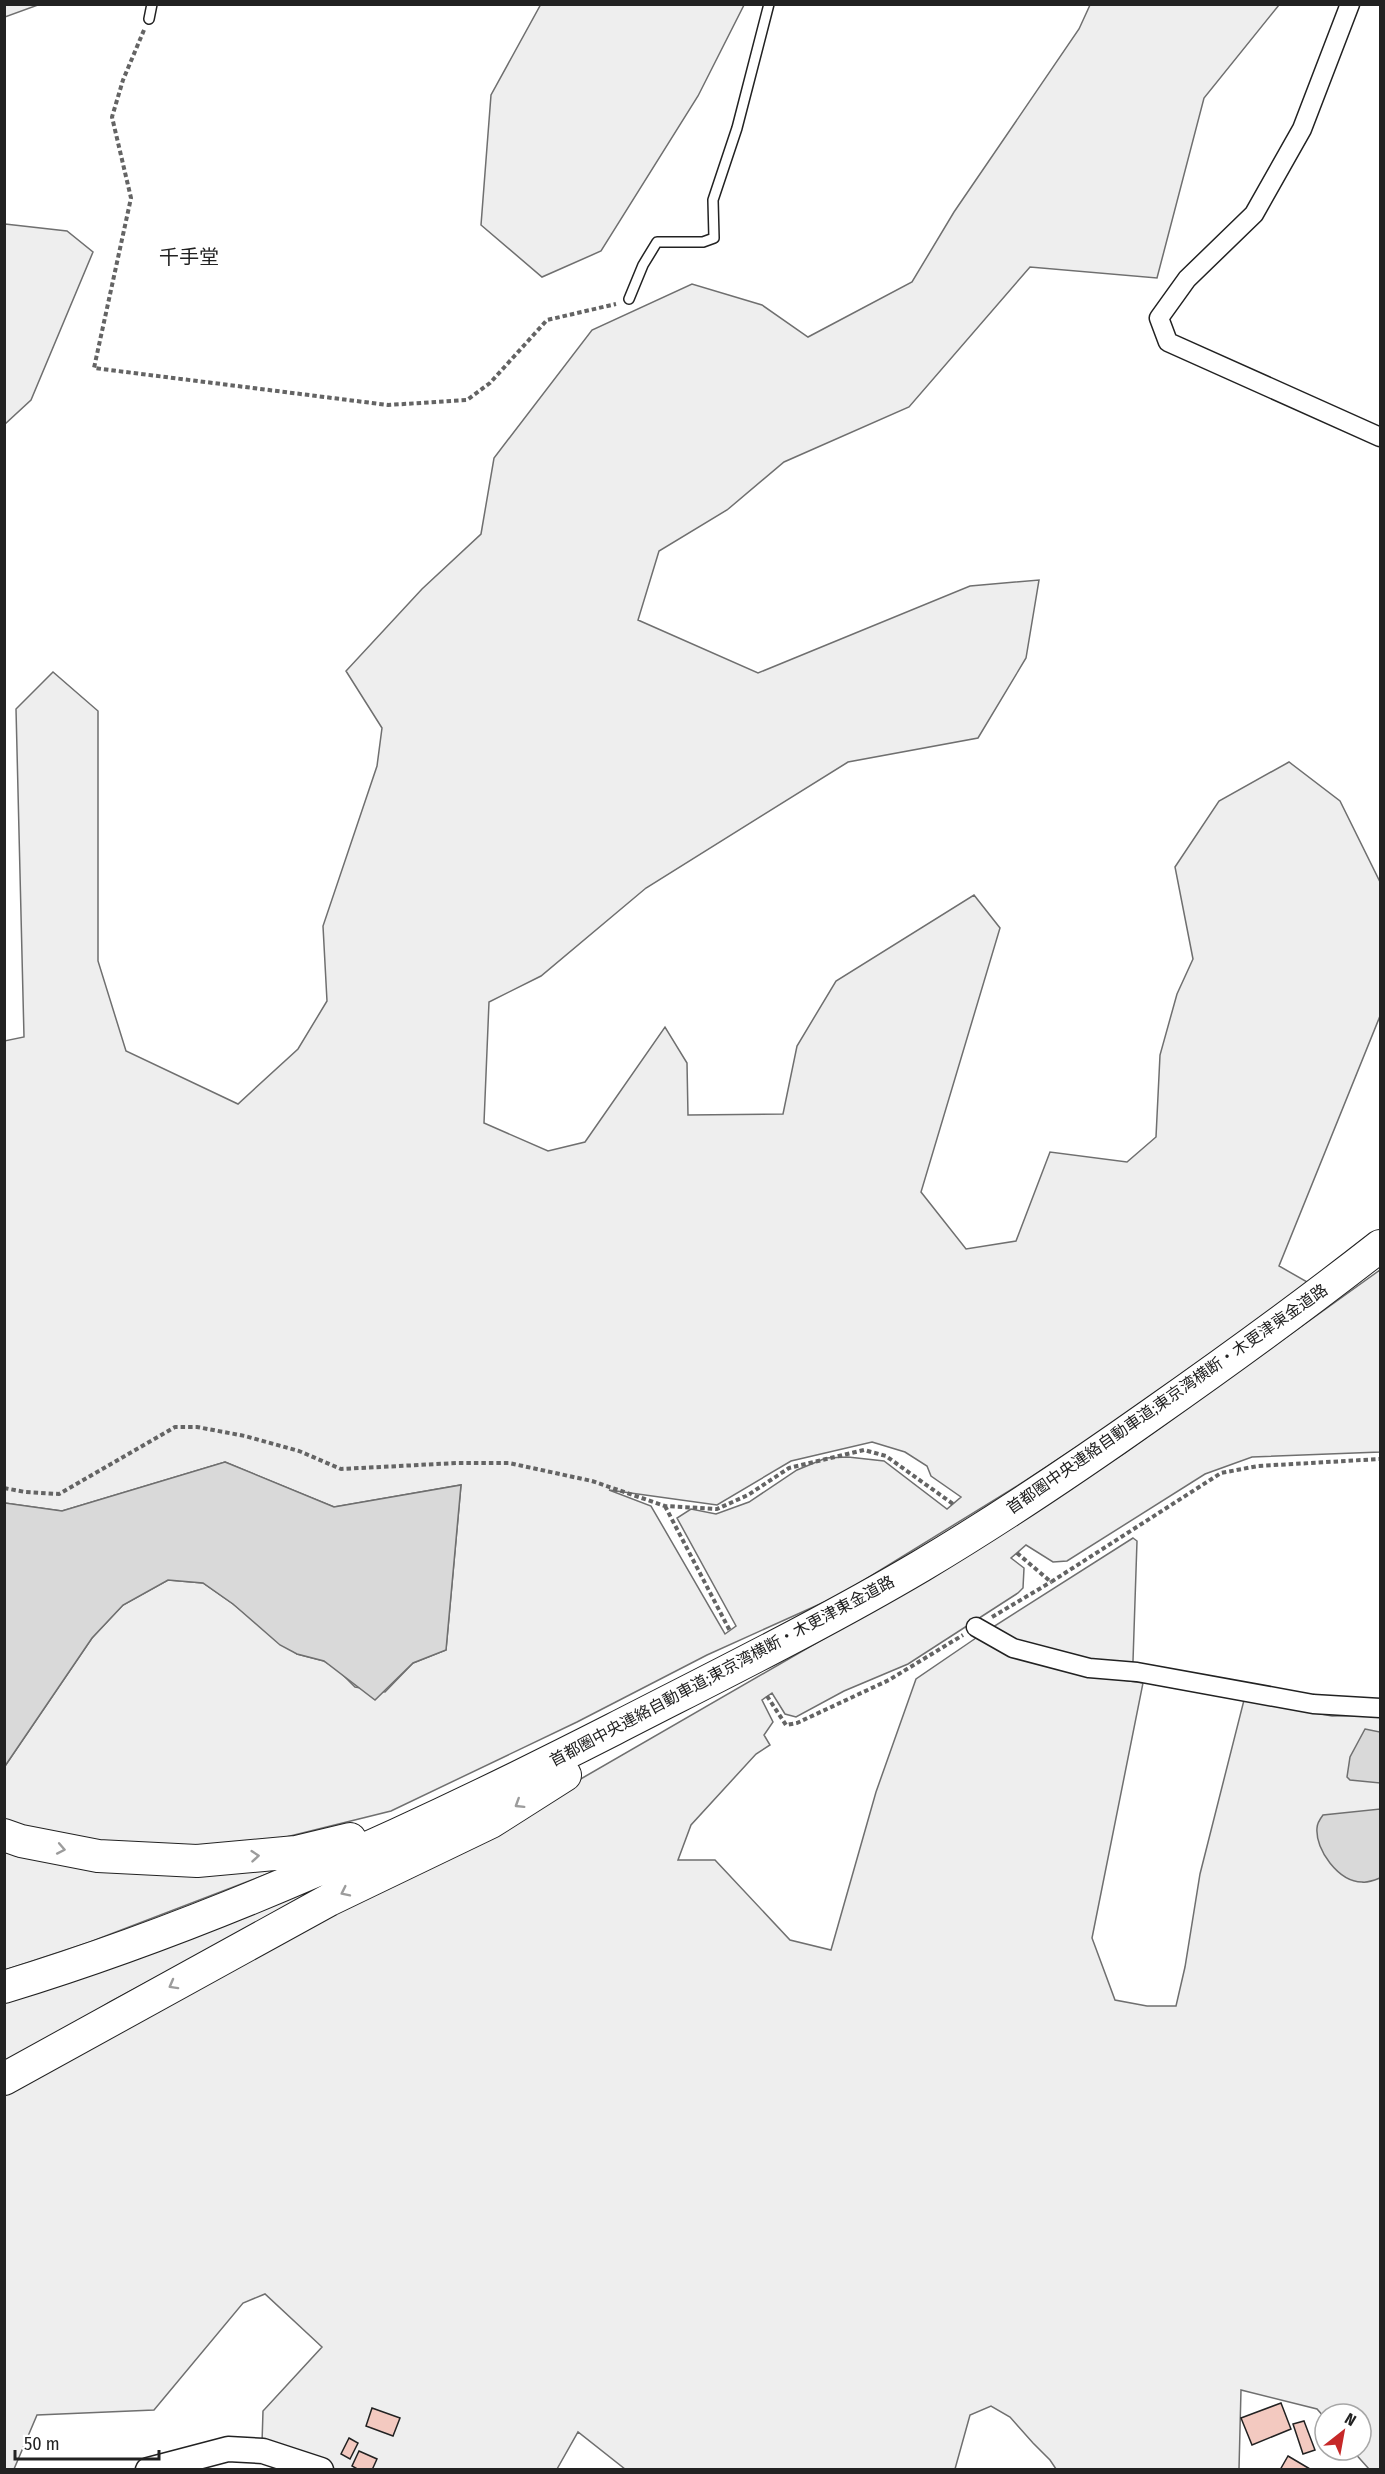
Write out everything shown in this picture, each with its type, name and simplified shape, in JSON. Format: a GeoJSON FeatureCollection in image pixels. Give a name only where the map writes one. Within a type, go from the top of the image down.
{"type":"FeatureCollection","features":[{"type":"Feature","properties":{"kind":"highway","name":"首都圏中央連絡自動車道;東京湾横断・木更津東金道路"},"geometry":{"type":"LineString","coordinates":[[4,1987],[44,1975],[210,1914],[340,1860],[492,1792],[727,1671],[922,1565],[1028,1498],[1203,1378],[1326,1289],[1380,1246]]}},
{"type":"Feature","properties":{"kind":"highway"},"geometry":{"type":"LineString","coordinates":[[4,2079],[329,1900],[491,1822],[727,1671]]}},
{"type":"Feature","properties":{"kind":"highway"},"geometry":{"type":"LineString","coordinates":[[4,1835],[21,1841],[98,1856],[197,1861],[296,1852],[385,1830],[492,1792]]}},
{"type":"Feature","properties":{"kind":"street"},"geometry":{"type":"LineString","coordinates":[[1350,4],[1302,129],[1254,214],[1187,279],[1159,318],[1168,342],[1380,437]]}},
{"type":"Feature","properties":{"kind":"street"},"geometry":{"type":"LineString","coordinates":[[976,1627],[1013,1648],[1089,1668],[1137,1672],[1313,1704],[1380,1708]]}},
{"type":"Feature","properties":{"kind":"street"},"geometry":{"type":"LineString","coordinates":[[148,2469],[228,2449],[263,2451],[321,2469]]}},
{"type":"Feature","properties":{"kind":"lane"},"geometry":{"type":"LineString","coordinates":[[150,19],[152,4]]}},
{"type":"Feature","properties":{"kind":"lane"},"geometry":{"type":"LineString","coordinates":[[629,299],[643,265],[657,242],[703,242],[714,238],[713,200],[737,128],[769,4]]}},
{"type":"Feature","properties":{"kind":"path"},"geometry":{"type":"LineString","coordinates":[[150,19],[123,80],[112,117],[131,198],[94,368],[388,405],[467,400],[490,382],[547,320],[604,308],[629,299]]}},
{"type":"Feature","properties":{"kind":"path"},"geometry":{"type":"LineString","coordinates":[[4,1488],[59,1494],[175,1427],[197,1427],[245,1436],[288,1448],[341,1469],[457,1463],[508,1463],[592,1481],[665,1506],[717,1509],[748,1495],[789,1468],[864,1450],[886,1456],[953,1504]]}},
{"type":"Feature","properties":{"kind":"path"},"geometry":{"type":"LineString","coordinates":[[767,1696],[786,1725],[797,1723],[889,1680],[1050,1582],[1221,1473],[1258,1466],[1380,1459]]}},
{"type":"Feature","properties":{"kind":"path"},"geometry":{"type":"LineString","coordinates":[[665,1506],[730,1630]]}},
{"type":"Feature","properties":{"kind":"path"},"geometry":{"type":"LineString","coordinates":[[1017,1553],[1050,1582]]}},
{"type":"Feature","properties":{"kind":"shaded area"},"geometry":{"type":"Polygon","coordinates":[[[5,4],[38,4],[38,5],[5,17],[5,4]]]}},
{"type":"Feature","properties":{"kind":"shaded area"},"geometry":{"type":"Polygon","coordinates":[[[541,4],[744,5],[698,96],[601,251],[542,277],[481,225],[491,95],[541,4]]]}},
{"type":"Feature","properties":{"kind":"shaded area"},"geometry":{"type":"Polygon","coordinates":[[[1090,5],[1279,5],[1204,98],[1157,278],[1030,267],[909,407],[784,462],[727,510],[659,551],[638,620],[758,673],[970,586],[1039,580],[1026,658],[978,738],[848,762],[646,888],[541,976],[489,1002],[484,1123],[548,1151],[585,1142],[665,1027],[687,1063],[688,1115],[783,1114],[797,1046],[836,981],[974,895],[1000,928],[921,1192],[966,1249],[1016,1241],[1050,1152],[1127,1162],[1156,1137],[1160,1055],[1177,994],[1193,959],[1175,867],[1219,801],[1289,762],[1340,801],[1380,882],[1380,1016],[1279,1266],[1309,1283],[1098,1433],[1025,1481],[840,1595],[707,1655],[577,1722],[391,1811],[266,1842],[182,1850],[96,1845],[5,1821],[5,1766],[92,1638],[123,1605],[168,1580],[203,1583],[297,1654],[324,1661],[337,1669],[355,1687],[385,1692],[413,1663],[446,1650],[461,1485],[334,1507],[225,1462],[62,1511],[5,1503],[4,1041],[24,1037],[16,709],[53,672],[98,711],[98,961],[126,1051],[238,1104],[298,1049],[327,1001],[323,926],[377,766],[382,728],[346,671],[422,589],[481,534],[494,458],[592,330],[692,284],[762,305],[808,337],[912,282],[954,212],[1079,29],[1090,5]],[[872,1442],[791,1461],[717,1505],[609,1490],[651,1506],[725,1634],[736,1626],[677,1518],[691,1509],[716,1514],[749,1502],[797,1470],[826,1458],[848,1457],[884,1461],[947,1509],[961,1497],[931,1476],[927,1466],[905,1452],[872,1442]]]}},
{"type":"Feature","properties":{"kind":"shaded area"},"geometry":{"type":"Polygon","coordinates":[[[5,224],[67,231],[93,252],[31,400],[5,424],[5,224]]]}},
{"type":"Feature","properties":{"kind":"shaded area"},"geometry":{"type":"Polygon","coordinates":[[[1380,1270],[1380,1452],[1252,1457],[1205,1474],[1067,1561],[1053,1562],[1026,1545],[1011,1558],[1024,1568],[1023,1588],[908,1664],[844,1691],[796,1717],[785,1714],[772,1693],[762,1700],[773,1722],[764,1735],[770,1745],[756,1754],[691,1825],[678,1860],[715,1860],[790,1940],[831,1950],[876,1792],[916,1679],[976,1638],[1017,1654],[1058,1666],[1143,1683],[1092,1938],[1115,2000],[1147,2006],[1176,2006],[1185,1967],[1200,1874],[1244,1700],[1332,1716],[1380,1715],[1380,2469],[1369,2469],[1363,2462],[1373,2462],[1373,2402],[1313,2402],[1313,2408],[1241,2390],[1239,2469],[1056,2469],[1010,2417],[991,2406],[970,2415],[955,2469],[625,2469],[578,2432],[557,2469],[331,2469],[262,2443],[263,2411],[322,2347],[265,2294],[243,2303],[154,2410],[37,2415],[14,2469],[5,2470],[5,2092],[579,1780],[948,1567],[1125,1453],[1380,1270]]]}},
{"type":"Feature","properties":{"kind":"shaded area"},"geometry":{"type":"Polygon","coordinates":[[[225,1462],[334,1507],[461,1485],[446,1650],[413,1663],[375,1700],[324,1661],[297,1654],[280,1645],[233,1604],[203,1583],[168,1580],[123,1605],[92,1638],[5,1766],[5,1503],[62,1511],[225,1462]]]}},
{"type":"Feature","properties":{"kind":"shaded area"},"geometry":{"type":"Polygon","coordinates":[[[1133,1538],[1137,1541],[1133,1661],[1130,1666],[1085,1662],[1015,1643],[993,1627],[1133,1538]]]}},
{"type":"Feature","properties":{"kind":"shaded area"},"geometry":{"type":"Polygon","coordinates":[[[1365,1729],[1380,1732],[1380,1783],[1350,1780],[1347,1777],[1350,1757],[1365,1729]]]}},
{"type":"Feature","properties":{"kind":"shaded area"},"geometry":{"type":"Polygon","coordinates":[[[1380,1809],[1380,1878],[1367,1882],[1353,1881],[1337,1871],[1324,1855],[1317,1837],[1318,1823],[1323,1815],[1380,1809]]]}},
{"type":"Feature","properties":{"kind":"shaded area"},"geometry":{"type":"Polygon","coordinates":[[[4,1844],[301,1861],[90,1942],[5,1970],[4,1844]]]}},
{"type":"Feature","properties":{"kind":"shaded area"},"geometry":{"type":"Polygon","coordinates":[[[314,1889],[319,1890],[110,2002],[5,2068],[5,2001],[314,1889]]]}},
{"type":"Feature","properties":{"kind":"building"},"geometry":{"type":"Polygon","coordinates":[[[1281,2403],[1291,2429],[1252,2445],[1241,2418],[1281,2403]]]}},
{"type":"Feature","properties":{"kind":"building"},"geometry":{"type":"Polygon","coordinates":[[[372,2408],[400,2418],[393,2436],[366,2426],[372,2408]]]}},
{"type":"Feature","properties":{"kind":"building"},"geometry":{"type":"Polygon","coordinates":[[[1304,2421],[1313,2451],[1303,2454],[1293,2424],[1304,2421]]]}},
{"type":"Feature","properties":{"kind":"building"},"geometry":{"type":"Polygon","coordinates":[[[349,2438],[358,2443],[350,2459],[341,2454],[349,2438]]]}},
{"type":"Feature","properties":{"kind":"building"},"geometry":{"type":"Polygon","coordinates":[[[359,2451],[377,2459],[372,2470],[359,2470],[352,2466],[359,2451]]]}},
{"type":"Feature","properties":{"kind":"building"},"geometry":{"type":"Polygon","coordinates":[[[1288,2456],[1310,2469],[1310,2470],[1280,2470],[1288,2456]]]}},
{"type":"Feature","properties":{"kind":"district","name":"千手堂"},"geometry":{"type":"Point","coordinates":[189,257]}}]}
